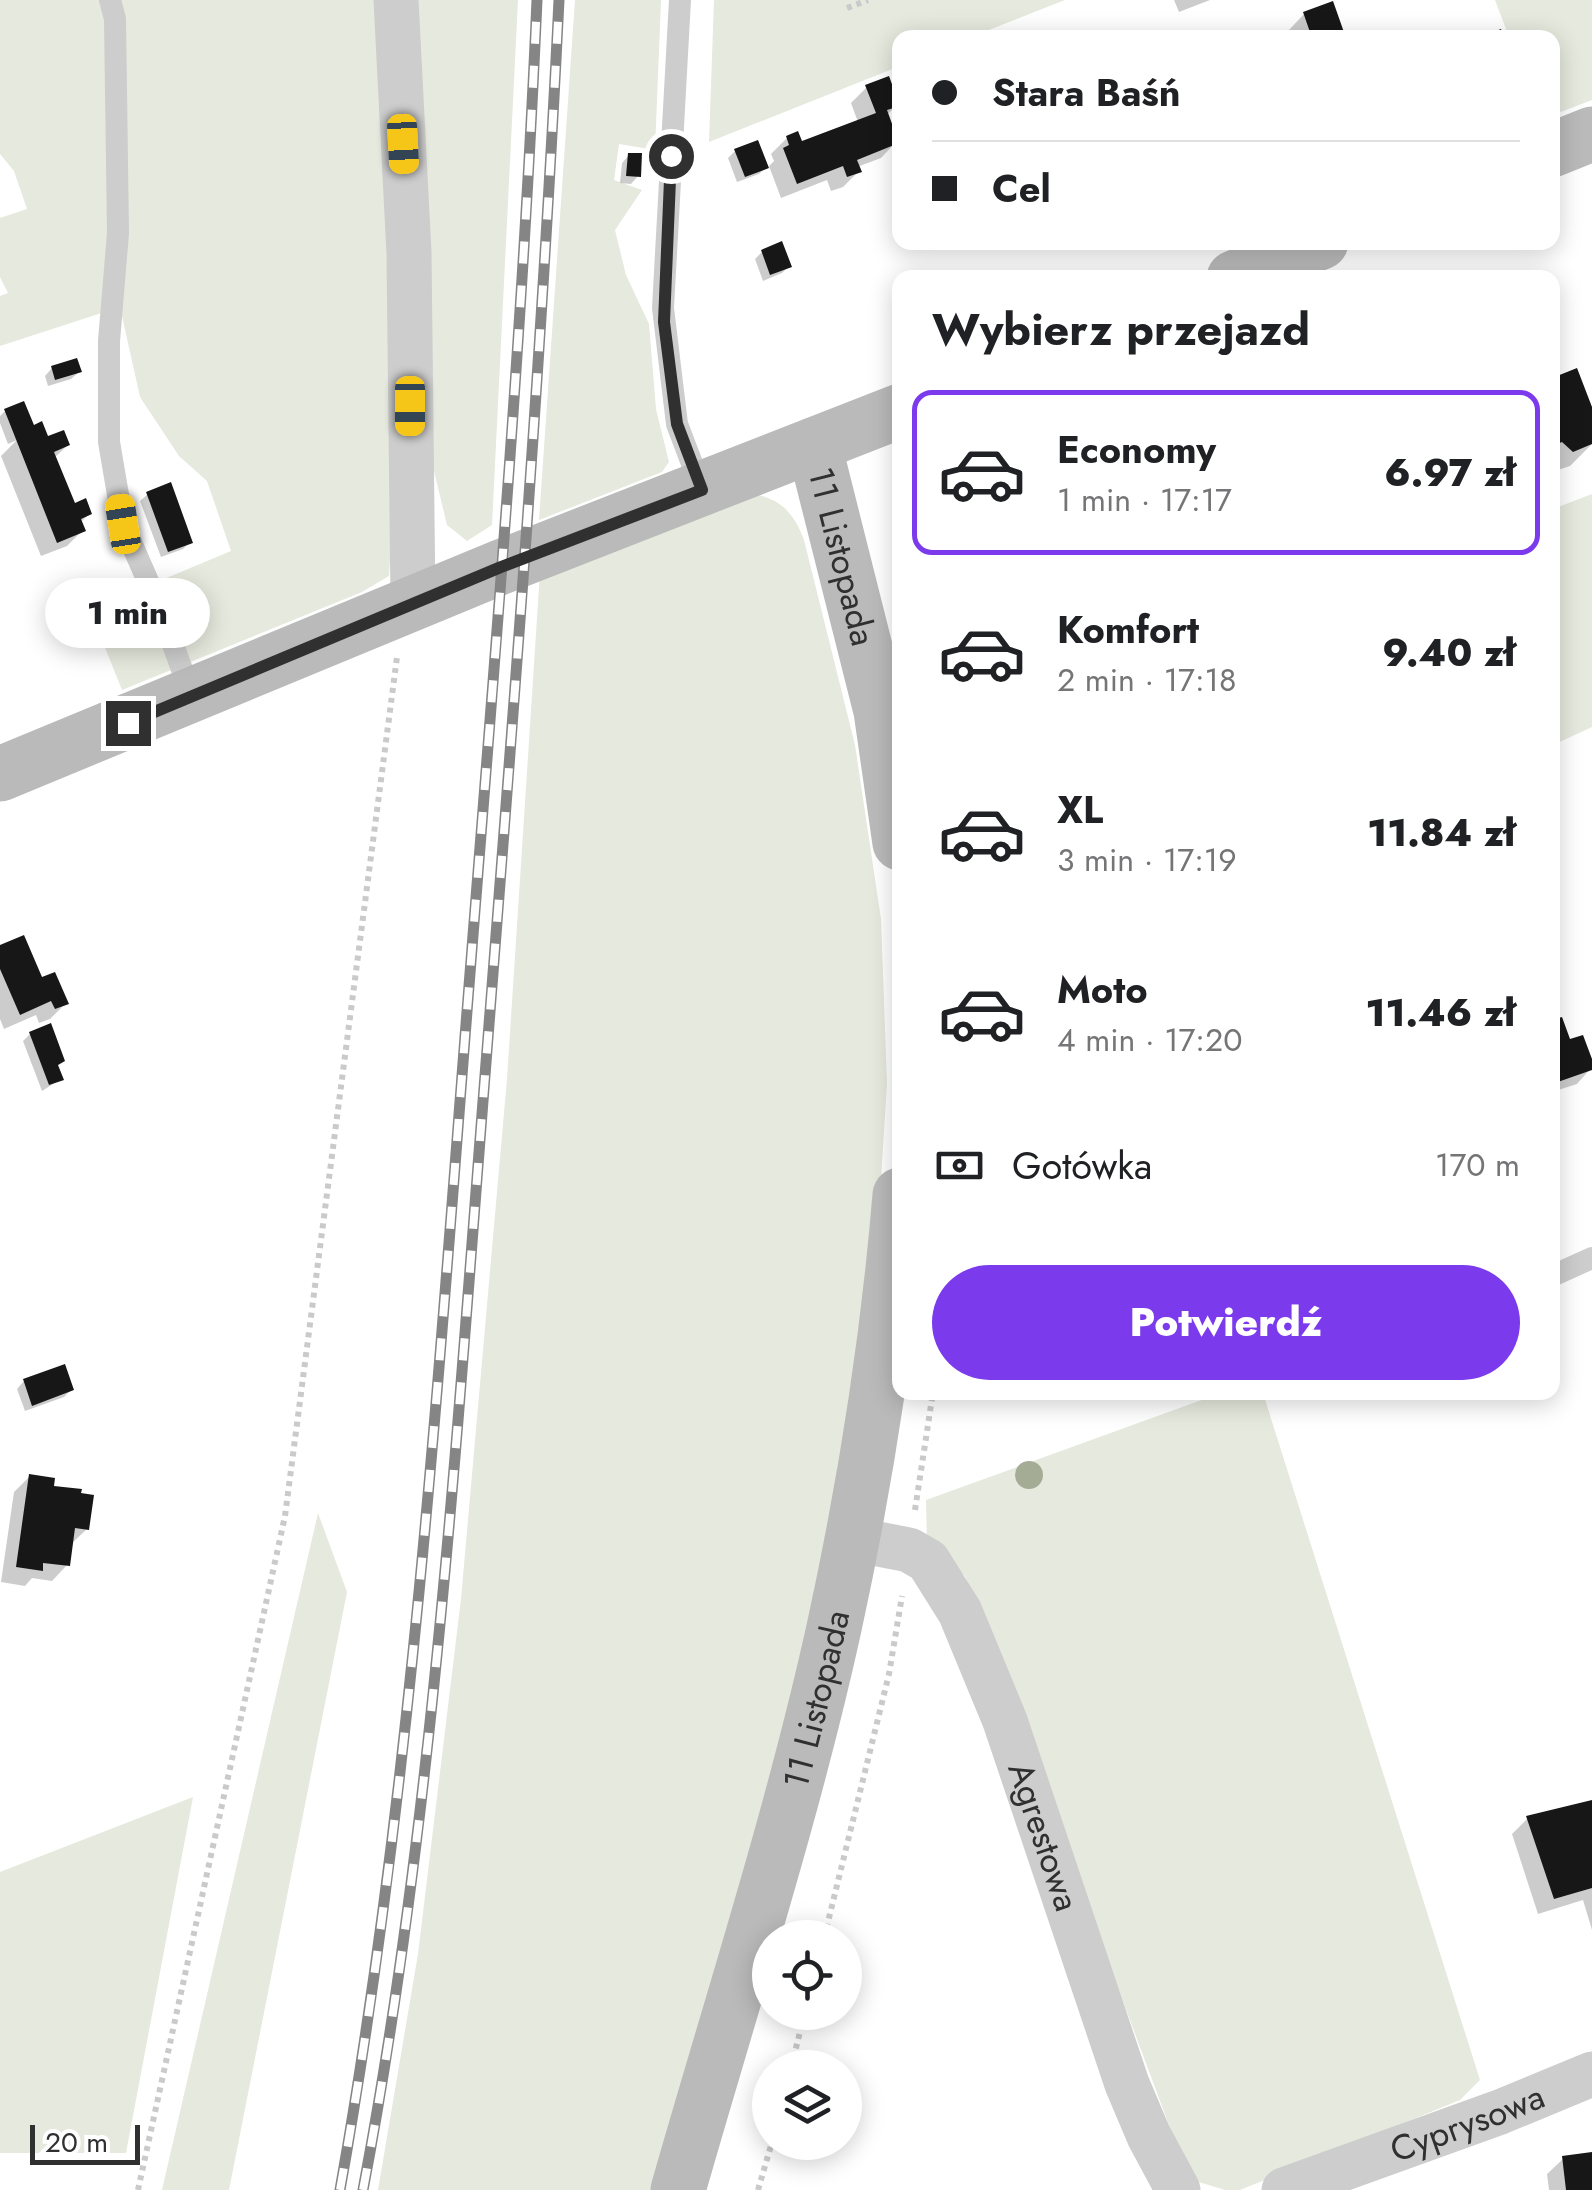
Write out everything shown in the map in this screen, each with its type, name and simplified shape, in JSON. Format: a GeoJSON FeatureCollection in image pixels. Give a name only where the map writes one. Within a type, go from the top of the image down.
{"type":"FeatureCollection","features":[{"type":"Feature","properties":{"kind":"street"},"geometry":{"type":"LineString","coordinates":[[396,0],[409,253],[413,604]]}},
{"type":"Feature","properties":{"kind":"street"},"geometry":{"type":"LineString","coordinates":[[1560,147],[1592,134]]}},
{"type":"Feature","properties":{"kind":"street"},"geometry":{"type":"LineString","coordinates":[[1253,270],[1302,250]]}},
{"type":"Feature","properties":{"kind":"street"},"geometry":{"type":"LineString","coordinates":[[0,774],[413,604],[892,415]]}},
{"type":"Feature","properties":{"kind":"street","name":"11 Listopada"},"geometry":{"type":"LineString","coordinates":[[814,446],[881,711],[892,787]]}},
{"type":"Feature","properties":{"kind":"street","name":"11 Listopada"},"geometry":{"type":"LineString","coordinates":[[678,2190],[834,1630],[881,1368],[892,1268]]}},
{"type":"Feature","properties":{"kind":"street"},"geometry":{"type":"LineString","coordinates":[[852,1538],[909,1550]]}},
{"type":"Feature","properties":{"kind":"street","name":"Agrestowa"},"geometry":{"type":"LineString","coordinates":[[909,1550],[928,1561],[960,1612],[1004,1721],[1127,2084],[1178,2190]]}},
{"type":"Feature","properties":{"kind":"street","name":"Cyprysowa"},"geometry":{"type":"LineString","coordinates":[[1284,2190],[1500,2112],[1592,2074]]}},
{"type":"Feature","properties":{"kind":"lane"},"geometry":{"type":"LineString","coordinates":[[110,0],[115,19],[118,233],[108,341],[109,442],[123,524],[192,697]]}},
{"type":"Feature","properties":{"kind":"lane"},"geometry":{"type":"LineString","coordinates":[[680,0],[663,308],[677,424],[702,490]]}},
{"type":"Feature","properties":{"kind":"lane"},"geometry":{"type":"LineString","coordinates":[[1560,1272],[1592,1258]]}},
{"type":"Feature","properties":{"kind":"path"},"geometry":{"type":"LineString","coordinates":[[847,8],[868,0]]}},
{"type":"Feature","properties":{"kind":"path"},"geometry":{"type":"LineString","coordinates":[[138,2190],[285,1516],[376,801],[398,645],[413,604]]}},
{"type":"Feature","properties":{"kind":"path"},"geometry":{"type":"LineString","coordinates":[[828,1920],[889,1674],[932,1400]]}},
{"type":"Feature","properties":{"kind":"path"},"geometry":{"type":"LineString","coordinates":[[758,2190],[767,2160]]}},
{"type":"Feature","properties":{"kind":"shaded area"},"geometry":{"type":"Polygon","coordinates":[[[0,0],[518,0],[492,525],[467,541],[447,525],[433,467],[398,438],[389,576],[362,592],[122,690],[90,610],[231,551],[207,481],[179,456],[140,397],[120,307],[0,346],[0,296],[8,293],[0,277],[0,218],[27,209],[14,171],[0,154],[0,0]]]}},
{"type":"Feature","properties":{"kind":"shaded area"},"geometry":{"type":"Polygon","coordinates":[[[575,0],[661,0],[655,150],[619,144],[614,180],[642,190],[615,230],[626,275],[649,324],[656,409],[669,462],[662,472],[539,520],[575,0]]]}},
{"type":"Feature","properties":{"kind":"shaded area"},"geometry":{"type":"Polygon","coordinates":[[[714,0],[1065,0],[989,30],[892,30],[892,69],[709,142],[714,0]]]}},
{"type":"Feature","properties":{"kind":"shaded area"},"geometry":{"type":"Polygon","coordinates":[[[1495,0],[1592,0],[1592,100],[1560,112],[1560,30],[1506,30],[1495,0]]]}},
{"type":"Feature","properties":{"kind":"shaded area"},"geometry":{"type":"Polygon","coordinates":[[[747,493],[783,507],[804,540],[855,745],[881,919],[887,1084],[878,1226],[815,1617],[657,2190],[378,2190],[418,1954],[461,1599],[507,1079],[540,572],[747,493]]]}},
{"type":"Feature","properties":{"kind":"shaded area"},"geometry":{"type":"Polygon","coordinates":[[[1592,494],[1592,727],[1560,742],[1560,506],[1592,494]]]}},
{"type":"Feature","properties":{"kind":"shaded area"},"geometry":{"type":"Polygon","coordinates":[[[1202,1400],[1265,1400],[1480,2080],[1460,2100],[1240,2190],[1225,2190],[1189,2179],[965,1576],[927,1545],[926,1500],[1202,1400]]]}},
{"type":"Feature","properties":{"kind":"shaded area"},"geometry":{"type":"Polygon","coordinates":[[[318,1513],[347,1592],[229,2190],[162,2190],[318,1513]]]}},
{"type":"Feature","properties":{"kind":"shaded area"},"geometry":{"type":"Polygon","coordinates":[[[193,1797],[126,2153],[0,2153],[0,1872],[193,1797]]]}},
{"type":"Feature","properties":{"kind":"building"},"geometry":{"type":"Polygon","coordinates":[[[1333,1],[1343,30],[1309,30],[1303,12],[1333,1]]]}},
{"type":"Feature","properties":{"kind":"building"},"geometry":{"type":"Polygon","coordinates":[[[889,76],[892,108],[887,110],[892,124],[892,146],[857,160],[862,172],[847,177],[843,166],[797,184],[783,148],[789,145],[786,136],[798,131],[802,141],[876,113],[865,85],[889,76]]]}},
{"type":"Feature","properties":{"kind":"building"},"geometry":{"type":"Polygon","coordinates":[[[758,140],[769,168],[745,177],[734,149],[758,140]]]}},
{"type":"Feature","properties":{"kind":"building"},"geometry":{"type":"Polygon","coordinates":[[[628,153],[642,153],[641,177],[626,176],[628,153]]]}},
{"type":"Feature","properties":{"kind":"building"},"geometry":{"type":"Polygon","coordinates":[[[782,241],[792,267],[770,275],[761,250],[782,241]]]}},
{"type":"Feature","properties":{"kind":"building"},"geometry":{"type":"Polygon","coordinates":[[[77,358],[82,372],[55,380],[51,366],[77,358]]]}},
{"type":"Feature","properties":{"kind":"building"},"geometry":{"type":"Polygon","coordinates":[[[1577,368],[1592,407],[1592,444],[1573,452],[1560,443],[1560,375],[1577,368]]]}},
{"type":"Feature","properties":{"kind":"building"},"geometry":{"type":"Polygon","coordinates":[[[24,401],[34,425],[42,421],[48,436],[64,430],[70,445],[54,452],[75,503],[86,498],[92,514],[81,519],[86,531],[57,543],[4,409],[24,401]]]}},
{"type":"Feature","properties":{"kind":"building"},"geometry":{"type":"Polygon","coordinates":[[[171,482],[193,543],[168,552],[146,492],[171,482]]]}},
{"type":"Feature","properties":{"kind":"building"},"geometry":{"type":"Polygon","coordinates":[[[24,935],[42,977],[55,972],[69,1004],[55,1009],[51,1001],[20,1015],[0,969],[0,945],[24,935]]]}},
{"type":"Feature","properties":{"kind":"building"},"geometry":{"type":"Polygon","coordinates":[[[1560,1018],[1570,1039],[1583,1035],[1592,1070],[1560,1081],[1560,1018]]]}},
{"type":"Feature","properties":{"kind":"building"},"geometry":{"type":"Polygon","coordinates":[[[51,1023],[65,1061],[58,1065],[64,1080],[49,1085],[29,1032],[51,1023]]]}},
{"type":"Feature","properties":{"kind":"building"},"geometry":{"type":"Polygon","coordinates":[[[65,1364],[74,1390],[32,1406],[23,1379],[65,1364]]]}},
{"type":"Feature","properties":{"kind":"building"},"geometry":{"type":"Polygon","coordinates":[[[29,1474],[55,1478],[54,1486],[82,1489],[81,1493],[94,1495],[89,1530],[75,1528],[70,1566],[43,1563],[43,1571],[16,1567],[29,1474]]]}},
{"type":"Feature","properties":{"kind":"building"},"geometry":{"type":"Polygon","coordinates":[[[1592,1800],[1592,1888],[1554,1899],[1526,1816],[1592,1800]]]}},
{"type":"Feature","properties":{"kind":"building"},"geometry":{"type":"Polygon","coordinates":[[[1592,2152],[1592,2190],[1566,2190],[1562,2156],[1592,2152]]]}},
{"type":"Feature","properties":{"kind":"railway"},"geometry":{"type":"LineString","coordinates":[[340,2190],[384,1903],[430,1471],[506,518],[537,0]]}},
{"type":"Feature","properties":{"kind":"railway"},"geometry":{"type":"LineString","coordinates":[[363,2190],[406,1923],[450,1519],[525,557],[559,0]]}},
{"type":"Feature","properties":{"kind":"route"},"geometry":{"type":"LineString","coordinates":[[128,723],[501,567],[702,490],[677,424],[664,322],[671,156]]}}]}
